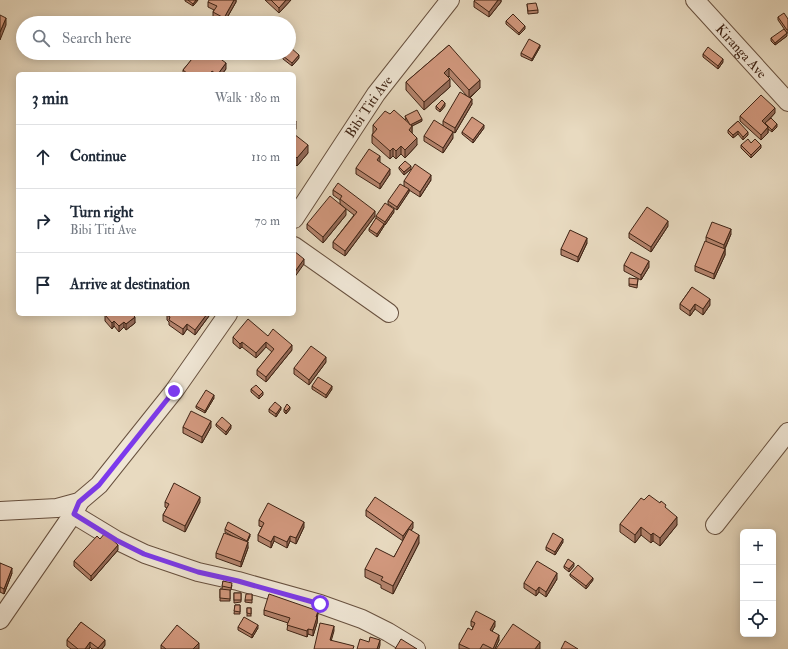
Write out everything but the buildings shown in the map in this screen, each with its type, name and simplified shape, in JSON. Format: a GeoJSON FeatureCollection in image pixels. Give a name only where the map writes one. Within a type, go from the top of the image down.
{"type":"FeatureCollection","features":[{"type":"Feature","properties":{"kind":"street","name":"Bibi Titi Ave"},"geometry":{"type":"LineString","coordinates":[[296,216],[376,94],[450,0]]}},
{"type":"Feature","properties":{"kind":"street","name":"Kiranga Ave"},"geometry":{"type":"LineString","coordinates":[[695,0],[788,102]]}},
{"type":"Feature","properties":{"kind":"street"},"geometry":{"type":"LineString","coordinates":[[296,247],[389,313]]}},
{"type":"Feature","properties":{"kind":"street"},"geometry":{"type":"LineString","coordinates":[[0,620],[76,508],[99,485],[174,391],[227,316]]}},
{"type":"Feature","properties":{"kind":"street"},"geometry":{"type":"LineString","coordinates":[[715,525],[788,432]]}},
{"type":"Feature","properties":{"kind":"street"},"geometry":{"type":"LineString","coordinates":[[0,511],[76,508],[116,540],[144,554],[198,572],[245,583],[341,611],[382,629],[416,649]]}},
{"type":"Feature","properties":{"kind":"route"},"geometry":{"type":"LineString","coordinates":[[174,391],[99,485],[79,502],[74,514],[116,540],[144,554],[198,572],[238,581],[320,604]]}}]}
